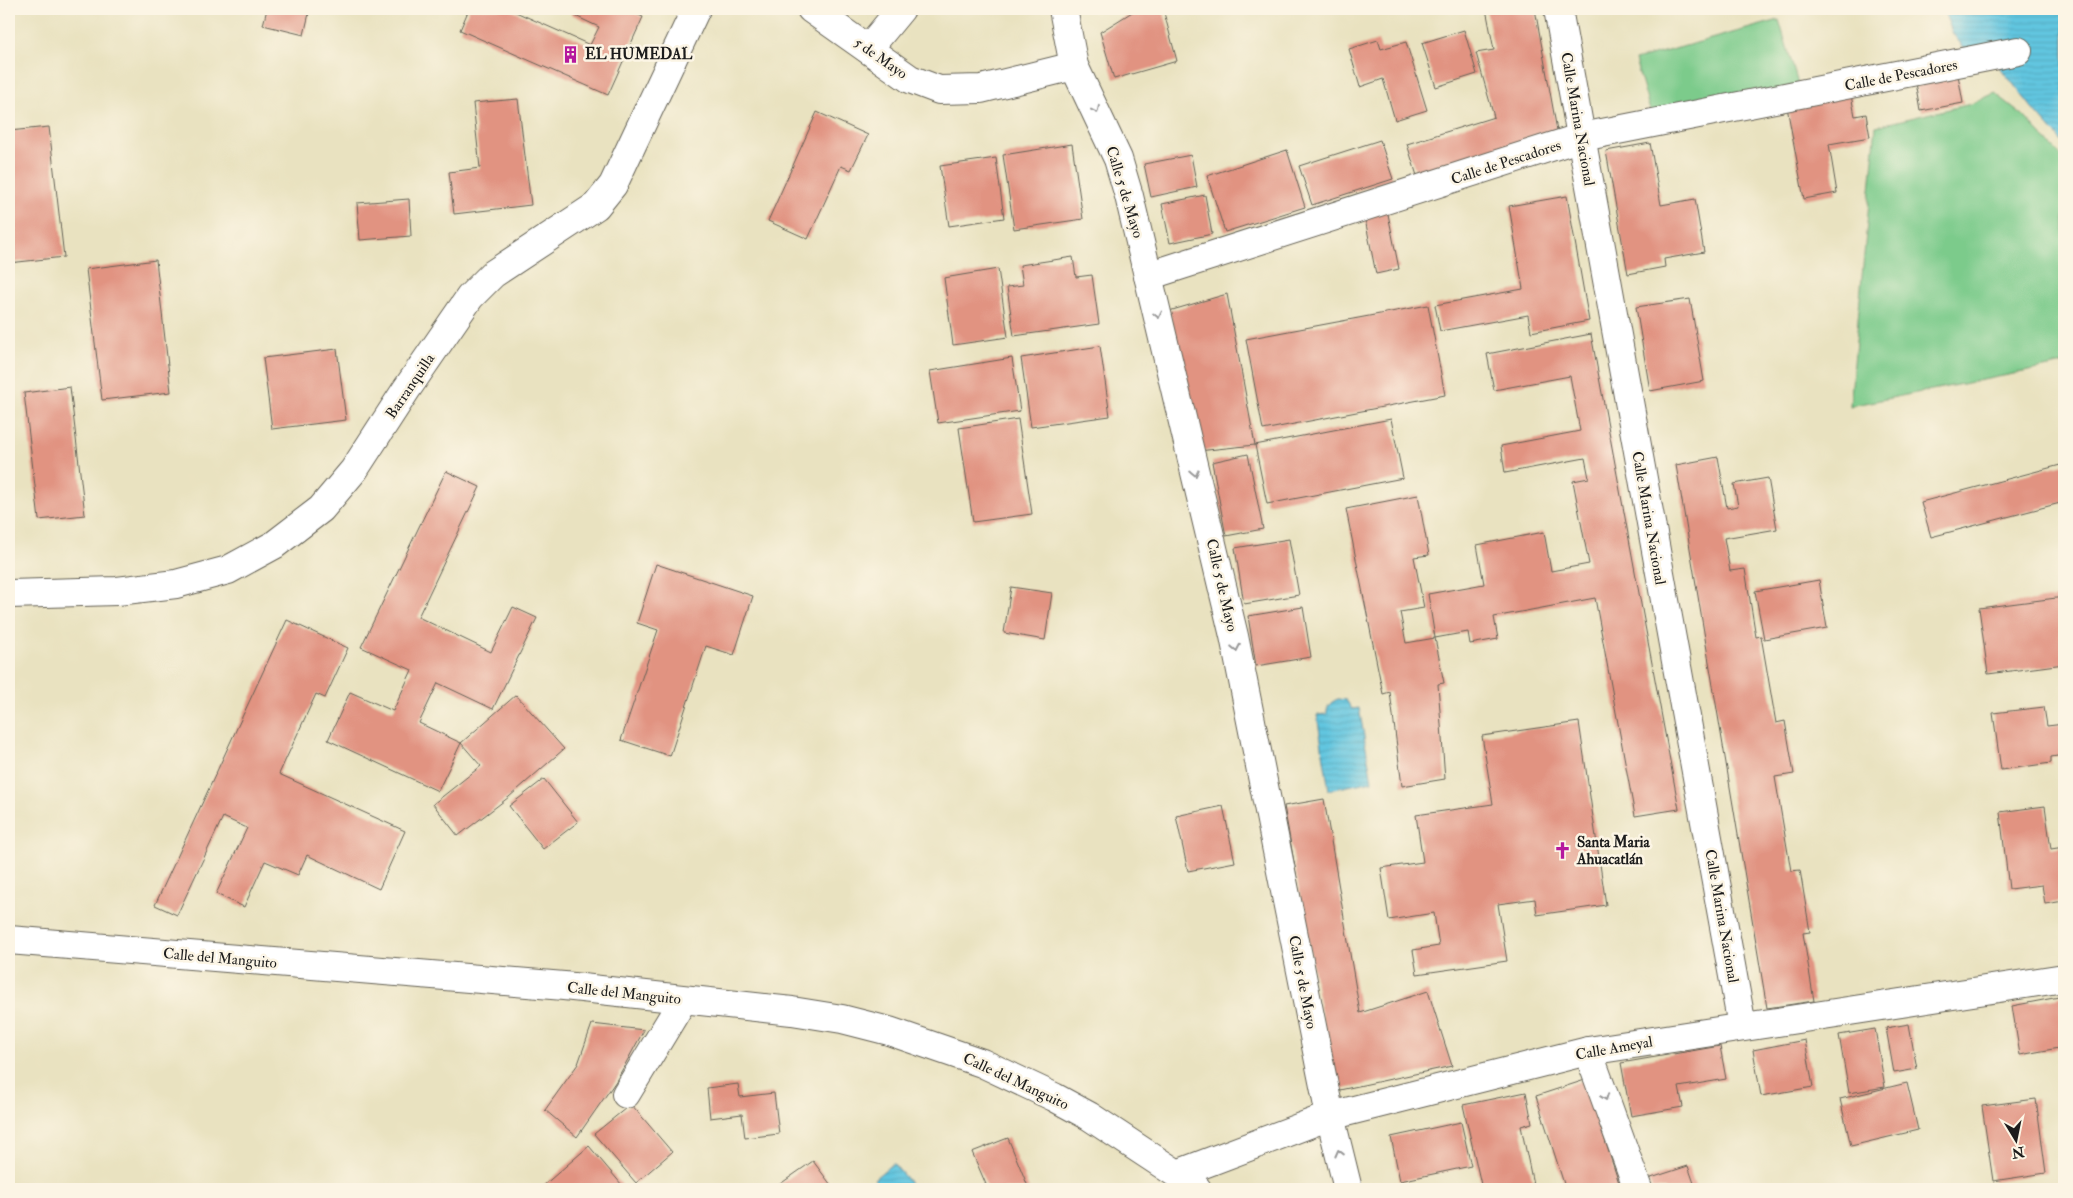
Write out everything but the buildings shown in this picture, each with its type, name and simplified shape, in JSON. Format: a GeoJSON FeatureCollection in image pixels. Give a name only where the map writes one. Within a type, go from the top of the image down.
{"type":"FeatureCollection","features":[{"type":"Feature","properties":{"kind":"street","name":"Barranquilla"},"geometry":{"type":"LineString","coordinates":[[9,594],[117,591],[176,584],[228,570],[274,545],[321,509],[354,470],[470,297],[493,274],[596,206],[613,185],[696,9]]}},
{"type":"Feature","properties":{"kind":"street","name":"5 de Mayo"},"geometry":{"type":"LineString","coordinates":[[811,9],[910,79],[939,90],[981,89],[1074,66]]}},
{"type":"Feature","properties":{"kind":"street"},"geometry":{"type":"LineString","coordinates":[[868,49],[901,9]]}},
{"type":"Feature","properties":{"kind":"street","name":"Calle 5 de Mayo"},"geometry":{"type":"LineString","coordinates":[[1063,9],[1074,66],[1118,159],[1129,196],[1234,636],[1330,1116]]}},
{"type":"Feature","properties":{"kind":"street","name":"Calle Marina Nacional"},"geometry":{"type":"LineString","coordinates":[[1558,9],[1638,460],[1742,1026]]}},
{"type":"Feature","properties":{"kind":"street","name":"Calle de Pescadores"},"geometry":{"type":"LineString","coordinates":[[1148,276],[1582,137],[2018,51]]}},
{"type":"Feature","properties":{"kind":"street","name":"Calle del Manguito"},"geometry":{"type":"LineString","coordinates":[[9,940],[564,986],[842,1019],[936,1046],[982,1063],[1054,1097],[1089,1116],[1187,1182]]}},
{"type":"Feature","properties":{"kind":"street","name":"Calle Ameyal"},"geometry":{"type":"LineString","coordinates":[[1187,1182],[1330,1116],[1588,1051],[2064,978]]}},
{"type":"Feature","properties":{"kind":"street"},"geometry":{"type":"LineString","coordinates":[[626,1094],[683,1000]]}},
{"type":"Feature","properties":{"kind":"street"},"geometry":{"type":"LineString","coordinates":[[1588,1051],[1638,1189]]}},
{"type":"Feature","properties":{"kind":"street"},"geometry":{"type":"LineString","coordinates":[[1330,1116],[1348,1189]]}},
{"type":"Feature","properties":{"kind":"green space"},"geometry":{"type":"Polygon","coordinates":[[[1779,20],[1798,84],[1654,124],[1635,60],[1779,20]]]}},
{"type":"Feature","properties":{"kind":"green space"},"geometry":{"type":"Polygon","coordinates":[[[1995,93],[2023,115],[2064,159],[2064,364],[1850,406],[1876,126],[1971,104],[1995,93]]]}},
{"type":"Feature","properties":{"kind":"water"},"geometry":{"type":"Polygon","coordinates":[[[1943,9],[2064,9],[2064,144],[1999,66],[1965,49],[1953,34],[1943,9]]]}},
{"type":"Feature","properties":{"kind":"water"},"geometry":{"type":"Polygon","coordinates":[[[1338,699],[1346,700],[1352,709],[1359,708],[1372,781],[1329,790],[1317,715],[1327,714],[1327,709],[1333,701],[1338,699]]]}},
{"type":"Feature","properties":{"kind":"water"},"geometry":{"type":"Polygon","coordinates":[[[893,1163],[915,1189],[883,1189],[874,1179],[893,1163]]]}},
{"type":"Feature","properties":{"kind":"place","name":"EL HUMEDAL"},"geometry":{"type":"Point","coordinates":[571,54]}},
{"type":"Feature","properties":{"kind":"place","name":"Santa Maria Ahuacatlán"},"geometry":{"type":"Point","coordinates":[1563,851]}}]}
